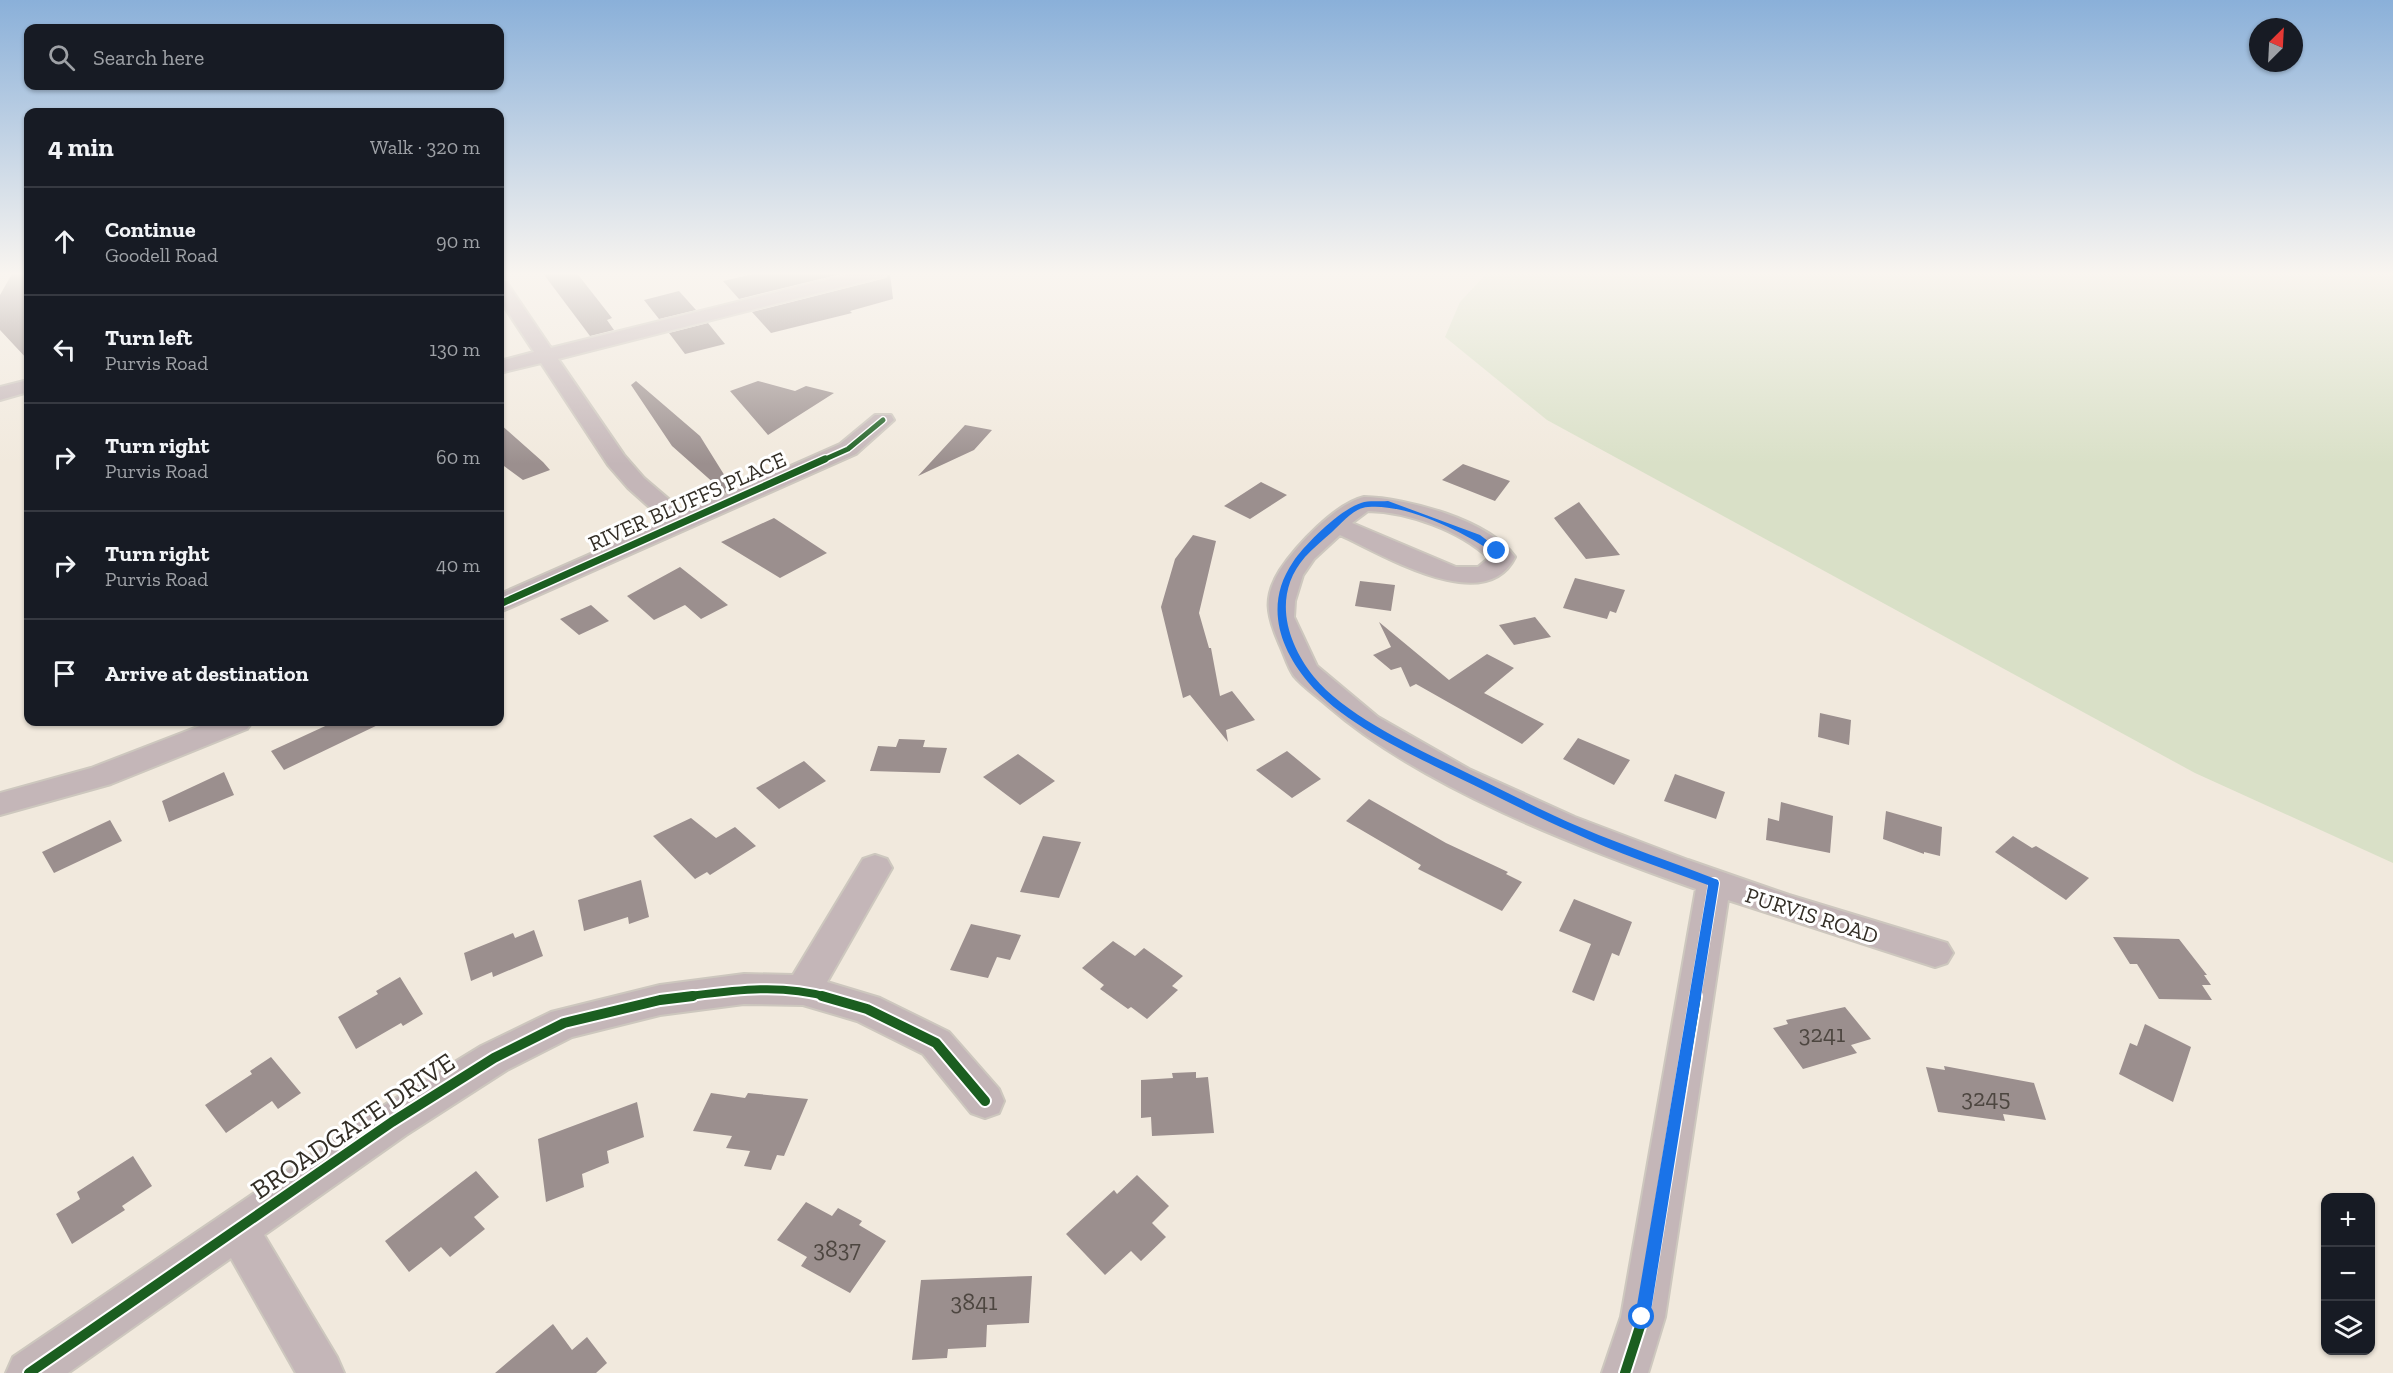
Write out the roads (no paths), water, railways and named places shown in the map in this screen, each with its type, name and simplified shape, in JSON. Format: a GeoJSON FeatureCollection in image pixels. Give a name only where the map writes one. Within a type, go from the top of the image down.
{"type":"FeatureCollection","features":[{"type":"Feature","properties":{"kind":"street"},"geometry":{"type":"LineString","coordinates":[[533,336],[616,460],[636,483],[682,523]]}},
{"type":"Feature","properties":{"kind":"street"},"geometry":{"type":"LineString","coordinates":[[504,366],[622,336]]}},
{"type":"Feature","properties":{"kind":"street"},"geometry":{"type":"LineString","coordinates":[[0,394],[24,387]]}},
{"type":"Feature","properties":{"kind":"street","name":"RIVER BLUFFS PLACE"},"geometry":{"type":"LineString","coordinates":[[504,602],[848,449],[883,420]]}},
{"type":"Feature","properties":{"kind":"street","name":"PURVIS ROAD"},"geometry":{"type":"LineString","coordinates":[[1337,525],[1450,574],[1470,577],[1486,573],[1493,570],[1502,557],[1488,543],[1477,537],[1388,504],[1364,504],[1351,510],[1302,556],[1289,574],[1282,596],[1281,619],[1291,651],[1312,681],[1349,713],[1409,749],[1578,831],[1805,915],[1935,953]]}},
{"type":"Feature","properties":{"kind":"street"},"geometry":{"type":"LineString","coordinates":[[0,804],[100,776],[227,726]]}},
{"type":"Feature","properties":{"kind":"street"},"geometry":{"type":"LineString","coordinates":[[803,990],[875,868]]}},
{"type":"Feature","properties":{"kind":"street"},"geometry":{"type":"LineString","coordinates":[[1625,1373],[1642,1317],[1714,883]]}},
{"type":"Feature","properties":{"kind":"street","name":"BROADGATE DRIVE"},"geometry":{"type":"LineString","coordinates":[[29,1373],[438,1093],[494,1058],[564,1023],[660,1000],[744,990],[803,990],[867,1009],[936,1043],[985,1101]]}},
{"type":"Feature","properties":{"kind":"street"},"geometry":{"type":"LineString","coordinates":[[237,1229],[321,1373]]}}]}
